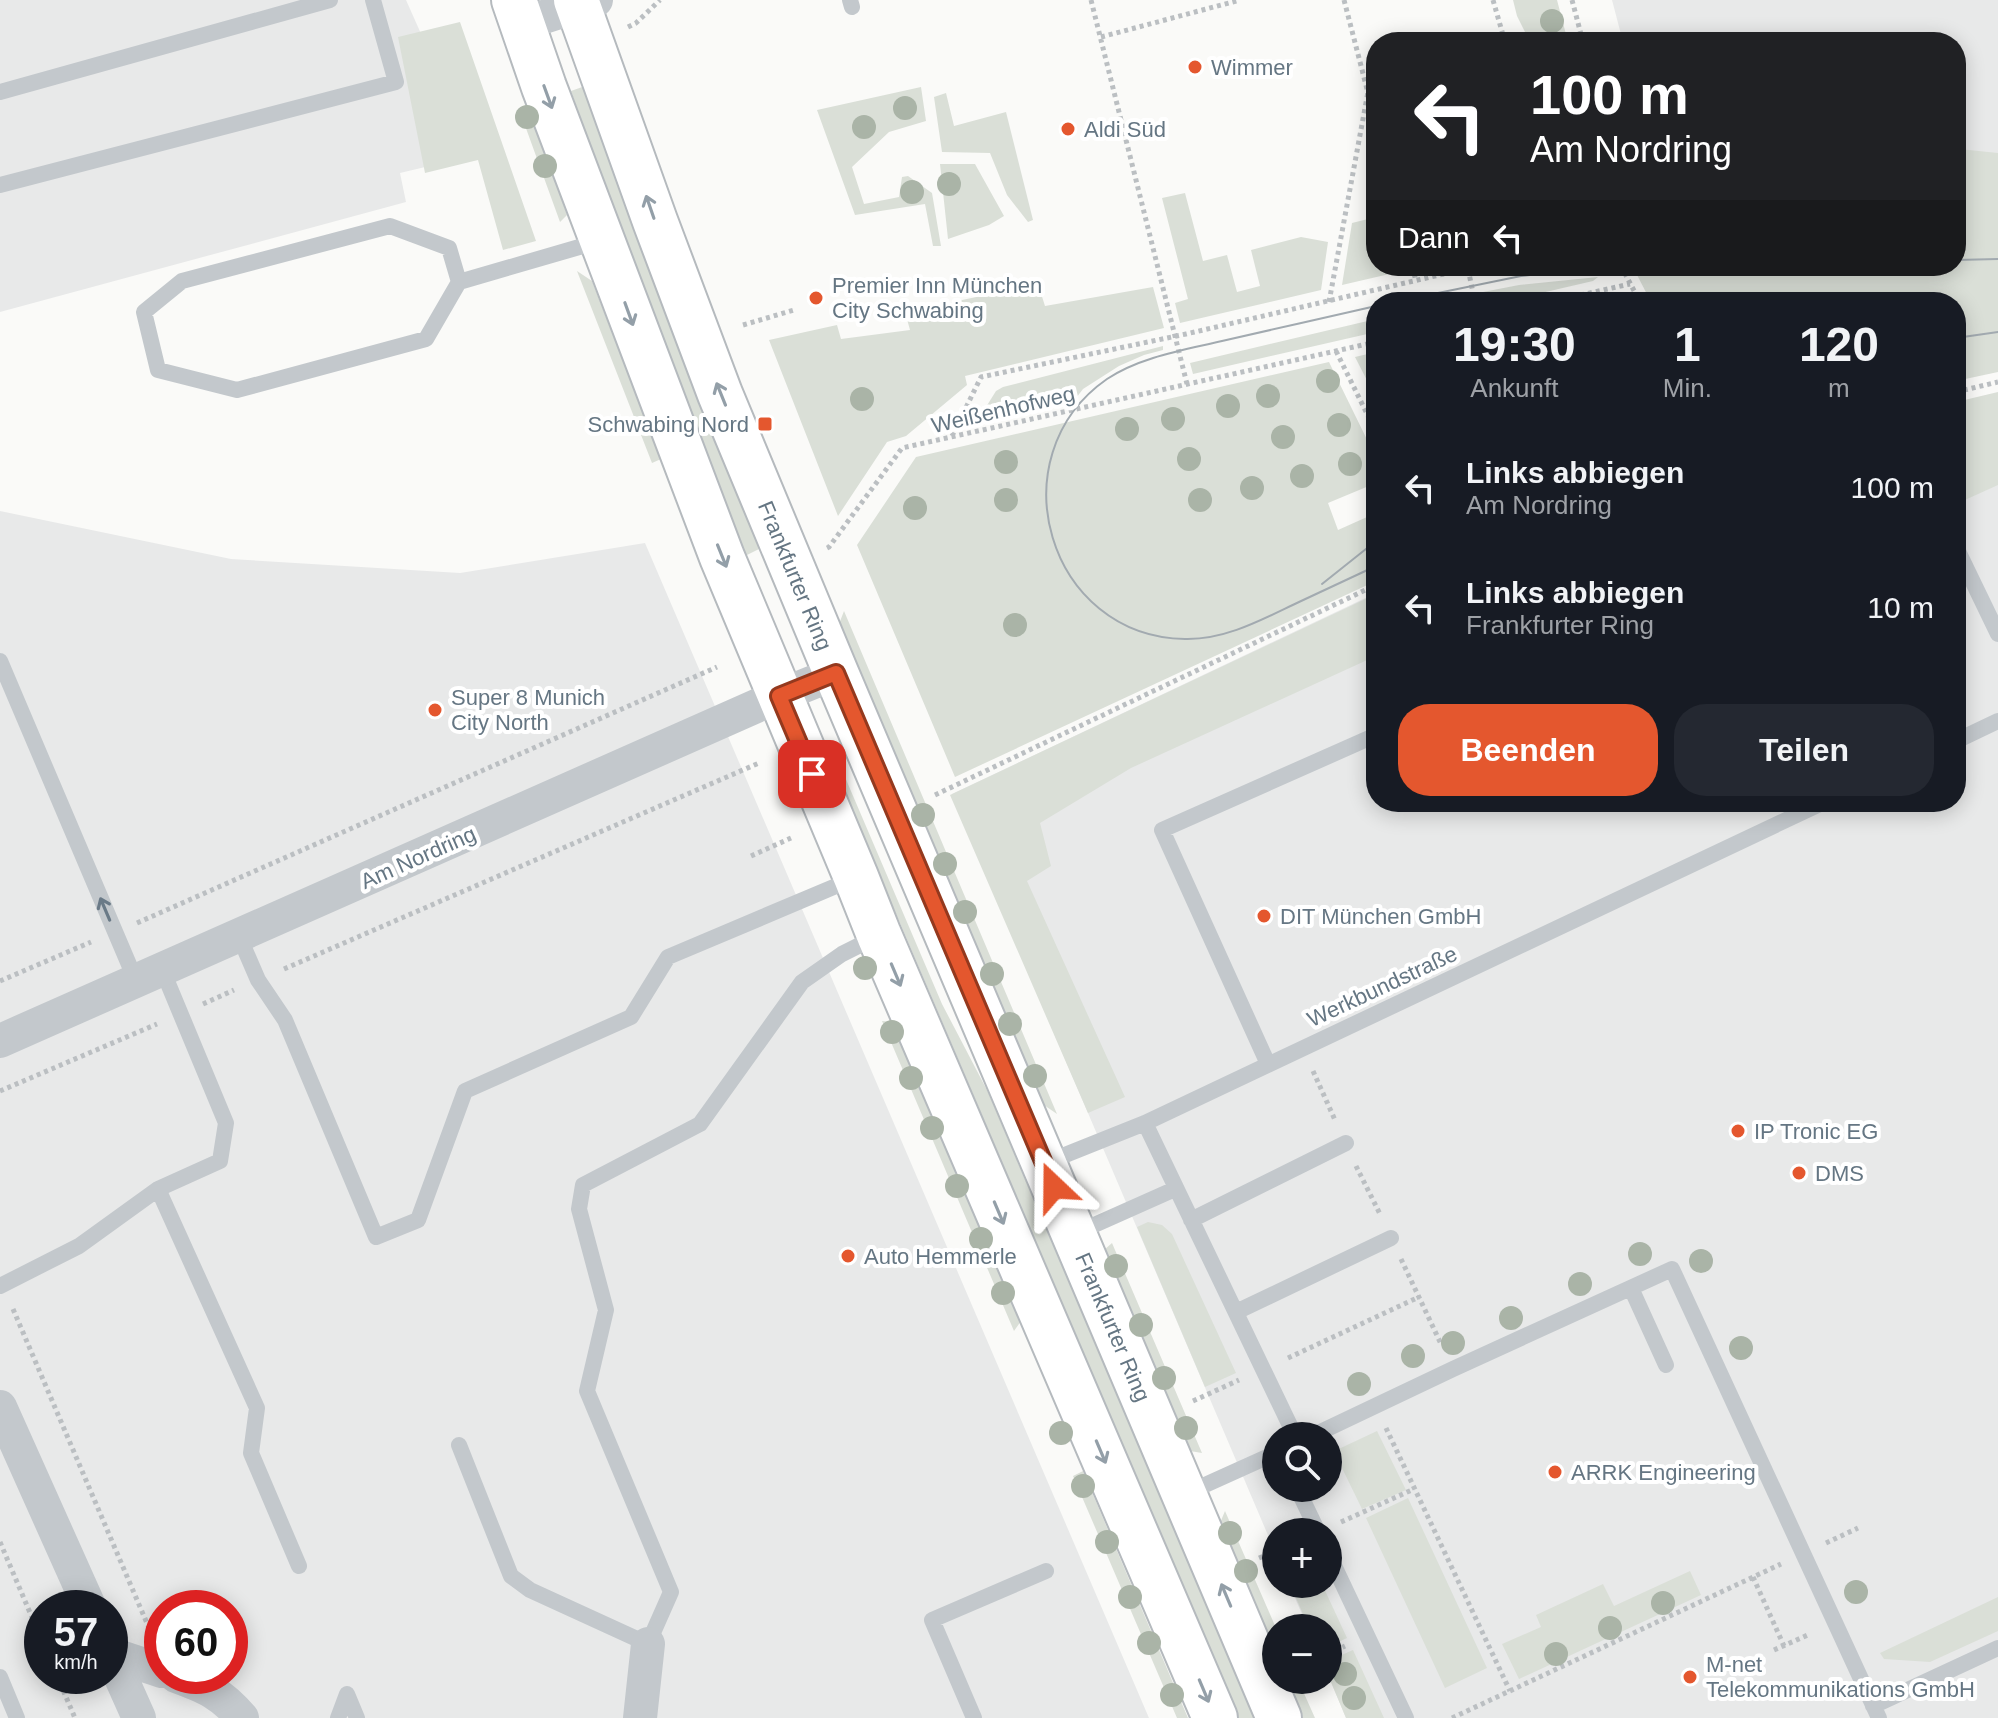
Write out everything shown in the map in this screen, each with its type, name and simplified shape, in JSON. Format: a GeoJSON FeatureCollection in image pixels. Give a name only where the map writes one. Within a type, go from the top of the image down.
{"type":"FeatureCollection","features":[{"type":"Feature","properties":{"kind":"main road","name":"Frankfurter Ring"},"geometry":{"type":"LineString","coordinates":[[583,2],[655,221],[720,394],[1279,1718]]}},
{"type":"Feature","properties":{"kind":"main road"},"geometry":{"type":"LineString","coordinates":[[518,12],[717,543],[779,696],[1215,1718]]}},
{"type":"Feature","properties":{"kind":"street"},"geometry":{"type":"LineString","coordinates":[[518,12],[583,2]]}},
{"type":"Feature","properties":{"kind":"street","name":"Am Nordring"},"geometry":{"type":"LineString","coordinates":[[0,1041],[836,673]]}},
{"type":"Feature","properties":{"kind":"street"},"geometry":{"type":"LineString","coordinates":[[0,1407],[82,1590]]}},
{"type":"Feature","properties":{"kind":"street"},"geometry":{"type":"LineString","coordinates":[[640,1718],[648,1644]]}},
{"type":"Feature","properties":{"kind":"street"},"geometry":{"type":"LineString","coordinates":[[128,1694],[139,1718]]}},
{"type":"Feature","properties":{"kind":"street"},"geometry":{"type":"LineString","coordinates":[[217,1694],[226,1699],[242,1718]]}},
{"type":"Feature","properties":{"kind":"lane"},"geometry":{"type":"LineString","coordinates":[[0,92],[330,0]]}},
{"type":"Feature","properties":{"kind":"lane"},"geometry":{"type":"LineString","coordinates":[[0,185],[396,82],[373,0]]}},
{"type":"Feature","properties":{"kind":"lane"},"geometry":{"type":"LineString","coordinates":[[459,282],[449,248],[390,226],[182,281],[144,312],[158,370],[237,390],[426,339],[459,282],[602,240]]}},
{"type":"Feature","properties":{"kind":"lane"},"geometry":{"type":"LineString","coordinates":[[1966,568],[1998,634]]}},
{"type":"Feature","properties":{"kind":"lane"},"geometry":{"type":"LineString","coordinates":[[0,661],[115,932],[181,1013],[226,1123],[220,1161],[158,1189],[79,1246],[1,1285]]}},
{"type":"Feature","properties":{"kind":"lane"},"geometry":{"type":"LineString","coordinates":[[1966,736],[1998,721]]}},
{"type":"Feature","properties":{"kind":"lane"},"geometry":{"type":"LineString","coordinates":[[1268,1064],[1162,830],[1366,739]]}},
{"type":"Feature","properties":{"kind":"lane","name":"Werkbundstraße"},"geometry":{"type":"LineString","coordinates":[[1044,1164],[1145,1123],[1803,812]]}},
{"type":"Feature","properties":{"kind":"lane"},"geometry":{"type":"LineString","coordinates":[[239,936],[258,980],[285,1020],[376,1237],[418,1220],[465,1091],[631,1017],[668,957],[856,877]]}},
{"type":"Feature","properties":{"kind":"lane"},"geometry":{"type":"LineString","coordinates":[[459,1445],[511,1576],[530,1590],[648,1644],[671,1592],[587,1391],[606,1310],[579,1209],[583,1185],[700,1124],[802,982],[842,954],[879,935]]}},
{"type":"Feature","properties":{"kind":"lane"},"geometry":{"type":"LineString","coordinates":[[1145,1123],[1288,1422]]}},
{"type":"Feature","properties":{"kind":"lane"},"geometry":{"type":"LineString","coordinates":[[1191,1220],[1346,1143]]}},
{"type":"Feature","properties":{"kind":"lane"},"geometry":{"type":"LineString","coordinates":[[158,1189],[257,1408],[251,1453],[299,1566]]}},
{"type":"Feature","properties":{"kind":"lane"},"geometry":{"type":"LineString","coordinates":[[1074,1234],[1175,1189]]}},
{"type":"Feature","properties":{"kind":"lane"},"geometry":{"type":"LineString","coordinates":[[1236,1312],[1391,1238]]}},
{"type":"Feature","properties":{"kind":"lane"},"geometry":{"type":"LineString","coordinates":[[1341,1422],[1672,1269],[1876,1712],[1998,1648]]}},
{"type":"Feature","properties":{"kind":"lane"},"geometry":{"type":"LineString","coordinates":[[1631,1288],[1666,1365]]}},
{"type":"Feature","properties":{"kind":"lane"},"geometry":{"type":"LineString","coordinates":[[1183,1494],[1262,1459]]}},
{"type":"Feature","properties":{"kind":"lane"},"geometry":{"type":"LineString","coordinates":[[974,1718],[932,1620],[1046,1571]]}},
{"type":"Feature","properties":{"kind":"lane"},"geometry":{"type":"LineString","coordinates":[[1342,1583],[1406,1718]]}},
{"type":"Feature","properties":{"kind":"lane"},"geometry":{"type":"LineString","coordinates":[[0,1677],[17,1718]]}},
{"type":"Feature","properties":{"kind":"lane"},"geometry":{"type":"LineString","coordinates":[[338,1718],[347,1694],[357,1718]]}},
{"type":"Feature","properties":{"kind":"path"},"geometry":{"type":"LineString","coordinates":[[1091,0],[1187,384]]}},
{"type":"Feature","properties":{"kind":"path"},"geometry":{"type":"LineString","coordinates":[[1101,37],[1240,0]]}},
{"type":"Feature","properties":{"kind":"path"},"geometry":{"type":"LineString","coordinates":[[1344,0],[1366,84]]}},
{"type":"Feature","properties":{"kind":"path"},"geometry":{"type":"LineString","coordinates":[[1493,0],[1502,32]]}},
{"type":"Feature","properties":{"kind":"path"},"geometry":{"type":"LineString","coordinates":[[1572,0],[1580,32]]}},
{"type":"Feature","properties":{"kind":"path"},"geometry":{"type":"LineString","coordinates":[[1329,302],[1366,103]]}},
{"type":"Feature","properties":{"kind":"path"},"geometry":{"type":"LineString","coordinates":[[1415,276],[1416,281]]}},
{"type":"Feature","properties":{"kind":"path"},"geometry":{"type":"LineString","coordinates":[[1370,292],[1438,276]]}},
{"type":"Feature","properties":{"kind":"path"},"geometry":{"type":"LineString","coordinates":[[1626,276],[1634,292]]}},
{"type":"Feature","properties":{"kind":"path"},"geometry":{"type":"LineString","coordinates":[[1594,292],[1630,284]]}},
{"type":"Feature","properties":{"kind":"path"},"geometry":{"type":"LineString","coordinates":[[951,437],[981,377],[1176,337],[1366,293]]}},
{"type":"Feature","properties":{"kind":"path"},"geometry":{"type":"LineString","coordinates":[[743,325],[794,310]]}},
{"type":"Feature","properties":{"kind":"path","name":"Weißenhofweg"},"geometry":{"type":"LineString","coordinates":[[790,562],[829,547],[902,448],[1366,344]]}},
{"type":"Feature","properties":{"kind":"path"},"geometry":{"type":"LineString","coordinates":[[1336,351],[1366,412]]}},
{"type":"Feature","properties":{"kind":"path"},"geometry":{"type":"LineString","coordinates":[[1966,390],[1998,382]]}},
{"type":"Feature","properties":{"kind":"path"},"geometry":{"type":"LineString","coordinates":[[935,795],[1366,590]]}},
{"type":"Feature","properties":{"kind":"path"},"geometry":{"type":"LineString","coordinates":[[0,981],[217,889],[717,667]]}},
{"type":"Feature","properties":{"kind":"path"},"geometry":{"type":"LineString","coordinates":[[0,1091],[759,763]]}},
{"type":"Feature","properties":{"kind":"path"},"geometry":{"type":"LineString","coordinates":[[751,856],[791,838]]}},
{"type":"Feature","properties":{"kind":"path"},"geometry":{"type":"LineString","coordinates":[[1,1285],[144,1616]]}},
{"type":"Feature","properties":{"kind":"path"},"geometry":{"type":"LineString","coordinates":[[1193,1401],[1419,1297]]}},
{"type":"Feature","properties":{"kind":"path"},"geometry":{"type":"LineString","coordinates":[[1376,1405],[1510,1691]]}},
{"type":"Feature","properties":{"kind":"path"},"geometry":{"type":"LineString","coordinates":[[1342,1521],[1414,1489]]}},
{"type":"Feature","properties":{"kind":"path"},"geometry":{"type":"LineString","coordinates":[[1452,1718],[1858,1528]]}},
{"type":"Feature","properties":{"kind":"path"},"geometry":{"type":"LineString","coordinates":[[0,1542],[24,1599]]}},
{"type":"Feature","properties":{"kind":"path"},"geometry":{"type":"LineString","coordinates":[[1753,1577],[1784,1646]]}},
{"type":"Feature","properties":{"kind":"path"},"geometry":{"type":"LineString","coordinates":[[1774,1650],[1817,1631]]}},
{"type":"Feature","properties":{"kind":"path"},"geometry":{"type":"LineString","coordinates":[[65,1694],[75,1718]]}},
{"type":"Feature","properties":{"kind":"shaded area"},"geometry":{"type":"Polygon","coordinates":[[[0,0],[406,0],[426,45],[484,153],[400,173],[406,202],[0,312],[0,0]]]}},
{"type":"Feature","properties":{"kind":"shaded area"},"geometry":{"type":"Polygon","coordinates":[[[1513,0],[1557,0],[1565,32],[1525,32],[1513,0]]]}},
{"type":"Feature","properties":{"kind":"shaded area"},"geometry":{"type":"Polygon","coordinates":[[[1612,0],[1998,0],[1998,227],[1966,228],[1966,32],[1620,32],[1612,0]]]}},
{"type":"Feature","properties":{"kind":"shaded area"},"geometry":{"type":"Polygon","coordinates":[[[460,22],[536,241],[503,250],[478,160],[425,173],[398,37],[460,22]]]}},
{"type":"Feature","properties":{"kind":"shaded area"},"geometry":{"type":"Polygon","coordinates":[[[585,86],[674,332],[759,549],[745,556],[657,331],[571,91],[585,86]]]}},
{"type":"Feature","properties":{"kind":"shaded area"},"geometry":{"type":"Polygon","coordinates":[[[921,87],[926,121],[889,132],[852,167],[864,204],[899,197],[902,177],[908,176],[932,193],[941,246],[933,246],[925,204],[855,215],[817,110],[921,87]]]}},
{"type":"Feature","properties":{"kind":"shaded area"},"geometry":{"type":"Polygon","coordinates":[[[946,93],[954,126],[1006,112],[1033,220],[1028,222],[1007,195],[990,153],[942,152],[934,97],[946,93]]]}},
{"type":"Feature","properties":{"kind":"shaded area"},"geometry":{"type":"Polygon","coordinates":[[[529,105],[567,215],[560,222],[519,109],[529,105]]]}},
{"type":"Feature","properties":{"kind":"shaded area"},"geometry":{"type":"Polygon","coordinates":[[[1966,150],[1998,153],[1998,372],[1966,379],[1966,292],[1646,292],[1638,276],[1966,276],[1966,150]]]}},
{"type":"Feature","properties":{"kind":"shaded area"},"geometry":{"type":"Polygon","coordinates":[[[940,164],[975,164],[1004,216],[989,225],[948,239],[940,164]]]}},
{"type":"Feature","properties":{"kind":"shaded area"},"geometry":{"type":"Polygon","coordinates":[[[1185,193],[1203,261],[1227,255],[1237,292],[1260,286],[1251,250],[1301,237],[1328,242],[1321,290],[1180,323],[1175,303],[1188,299],[1162,198],[1185,193]]]}},
{"type":"Feature","properties":{"kind":"shaded area"},"geometry":{"type":"Polygon","coordinates":[[[1366,220],[1366,276],[1381,276],[1342,285],[1352,223],[1366,220]]]}},
{"type":"Feature","properties":{"kind":"shaded area"},"geometry":{"type":"Polygon","coordinates":[[[577,271],[592,281],[661,459],[652,463],[577,271]]]}},
{"type":"Feature","properties":{"kind":"shaded area"},"geometry":{"type":"Polygon","coordinates":[[[1598,277],[1593,281],[1545,292],[1483,292],[1598,277]]]}},
{"type":"Feature","properties":{"kind":"shaded area"},"geometry":{"type":"Polygon","coordinates":[[[1038,284],[1045,306],[1153,287],[1164,328],[965,376],[967,385],[906,436],[887,442],[838,516],[769,340],[837,325],[841,339],[910,330],[905,312],[1038,284]]]}},
{"type":"Feature","properties":{"kind":"shaded area"},"geometry":{"type":"Polygon","coordinates":[[[1366,321],[1366,334],[1193,374],[1190,363],[1366,321]]]}},
{"type":"Feature","properties":{"kind":"shaded area"},"geometry":{"type":"Polygon","coordinates":[[[1163,346],[1163,350],[1119,366],[1083,389],[1073,402],[997,420],[991,417],[986,407],[996,391],[1003,387],[1163,346]]]}},
{"type":"Feature","properties":{"kind":"shaded area"},"geometry":{"type":"Polygon","coordinates":[[[1366,354],[1366,378],[1355,357],[1366,354]]]}},
{"type":"Feature","properties":{"kind":"shaded area"},"geometry":{"type":"Polygon","coordinates":[[[1329,362],[1366,438],[1366,487],[1328,503],[1338,530],[1366,517],[1366,586],[955,777],[857,545],[916,457],[1329,362]]]}},
{"type":"Feature","properties":{"kind":"shaded area"},"geometry":{"type":"Polygon","coordinates":[[[1998,392],[1998,485],[1966,499],[1966,400],[1998,392]]]}},
{"type":"Feature","properties":{"kind":"shaded area"},"geometry":{"type":"Polygon","coordinates":[[[1998,398],[1998,1718],[1346,1718],[1336,1694],[1342,1694],[1342,1614],[1302,1614],[1295,1598],[1342,1598],[1342,1518],[1262,1518],[1262,1521],[952,794],[1366,598],[1366,812],[1966,812],[1966,406],[1998,398]]]}},
{"type":"Feature","properties":{"kind":"shaded area"},"geometry":{"type":"Polygon","coordinates":[[[0,511],[231,559],[460,573],[645,543],[1149,1718],[0,1718],[0,511]]]}},
{"type":"Feature","properties":{"kind":"shaded area"},"geometry":{"type":"Polygon","coordinates":[[[1366,599],[1366,661],[1131,768],[1040,823],[1051,866],[1027,881],[1125,1097],[1088,1113],[950,795],[1366,599]]]}},
{"type":"Feature","properties":{"kind":"shaded area"},"geometry":{"type":"Polygon","coordinates":[[[844,611],[1057,1114],[1041,1103],[839,624],[844,611]]]}},
{"type":"Feature","properties":{"kind":"shaded area"},"geometry":{"type":"Polygon","coordinates":[[[825,741],[830,742],[942,1004],[988,1092],[1254,1718],[1239,1718],[824,745],[825,741]]]}},
{"type":"Feature","properties":{"kind":"shaded area"},"geometry":{"type":"Polygon","coordinates":[[[882,1021],[893,1022],[1021,1321],[1014,1331],[882,1021]]]}},
{"type":"Feature","properties":{"kind":"shaded area"},"geometry":{"type":"Polygon","coordinates":[[[1148,1222],[1162,1225],[1172,1234],[1236,1373],[1205,1387],[1137,1227],[1148,1222]]]}},
{"type":"Feature","properties":{"kind":"shaded area"},"geometry":{"type":"Polygon","coordinates":[[[1112,1243],[1202,1453],[1190,1451],[1104,1250],[1112,1243]]]}},
{"type":"Feature","properties":{"kind":"shaded area"},"geometry":{"type":"Polygon","coordinates":[[[1377,1431],[1406,1490],[1362,1509],[1342,1468],[1342,1447],[1377,1431]]]}},
{"type":"Feature","properties":{"kind":"shaded area"},"geometry":{"type":"Polygon","coordinates":[[[1083,1471],[1188,1718],[1177,1718],[1073,1476],[1083,1471]]]}},
{"type":"Feature","properties":{"kind":"shaded area"},"geometry":{"type":"Polygon","coordinates":[[[1408,1498],[1487,1668],[1445,1688],[1366,1518],[1408,1498]]]}},
{"type":"Feature","properties":{"kind":"shaded area"},"geometry":{"type":"Polygon","coordinates":[[[1225,1511],[1270,1614],[1262,1614],[1262,1622],[1220,1523],[1225,1511]]]}},
{"type":"Feature","properties":{"kind":"shaded area"},"geometry":{"type":"Polygon","coordinates":[[[1690,1571],[1701,1595],[1519,1679],[1502,1644],[1541,1627],[1536,1615],[1603,1584],[1614,1606],[1690,1571]]]}},
{"type":"Feature","properties":{"kind":"shaded area"},"geometry":{"type":"Polygon","coordinates":[[[1998,1597],[1998,1631],[1930,1662],[1884,1659],[1880,1653],[1998,1597]]]}},
{"type":"Feature","properties":{"kind":"shaded area"},"geometry":{"type":"Polygon","coordinates":[[[1296,1598],[1328,1598],[1336,1614],[1303,1614],[1296,1598]]]}},
{"type":"Feature","properties":{"kind":"shaded area"},"geometry":{"type":"Polygon","coordinates":[[[1353,1650],[1384,1718],[1346,1718],[1336,1694],[1342,1694],[1342,1655],[1353,1650]]]}},
{"type":"Feature","properties":{"kind":"shaded area"},"geometry":{"type":"Polygon","coordinates":[[[1293,1694],[1304,1694],[1315,1718],[1303,1718],[1293,1694]]]}},
{"type":"Feature","properties":{"kind":"tram line"},"geometry":{"type":"LineString","coordinates":[[1966,260],[1998,259]]}},
{"type":"Feature","properties":{"kind":"tram line"},"geometry":{"type":"LineString","coordinates":[[1443,292],[1521,276]]}},
{"type":"Feature","properties":{"kind":"tram line"},"geometry":{"type":"LineString","coordinates":[[1366,308],[1178,351],[1120,371],[1107,379],[1073,412],[1053,452],[1046,495],[1053,538],[1071,576],[1099,608],[1138,630],[1185,639],[1215,636],[1258,621],[1366,571]]}},
{"type":"Feature","properties":{"kind":"tram line"},"geometry":{"type":"LineString","coordinates":[[1966,337],[1998,332]]}},
{"type":"Feature","properties":{"kind":"tram line"},"geometry":{"type":"LineString","coordinates":[[1322,584],[1366,549]]}},
{"type":"Feature","properties":{"kind":"place","name":"Wimmer"},"geometry":{"type":"Point","coordinates":[1195,67]}},
{"type":"Feature","properties":{"kind":"place","name":"Aldi Süd"},"geometry":{"type":"Point","coordinates":[1068,129]}},
{"type":"Feature","properties":{"kind":"place","name":"Premier Inn München City Schwabing"},"geometry":{"type":"Point","coordinates":[816,298]}},
{"type":"Feature","properties":{"kind":"place","name":"Schwabing Nord"},"geometry":{"type":"Point","coordinates":[765,424]}},
{"type":"Feature","properties":{"kind":"place","name":"Super 8 Munich City North"},"geometry":{"type":"Point","coordinates":[435,710]}},
{"type":"Feature","properties":{"kind":"place","name":"DIT München GmbH"},"geometry":{"type":"Point","coordinates":[1264,916]}},
{"type":"Feature","properties":{"kind":"place","name":"IP Tronic EG"},"geometry":{"type":"Point","coordinates":[1738,1131]}},
{"type":"Feature","properties":{"kind":"place","name":"DMS"},"geometry":{"type":"Point","coordinates":[1799,1173]}},
{"type":"Feature","properties":{"kind":"place","name":"Auto Hemmerle"},"geometry":{"type":"Point","coordinates":[848,1256]}},
{"type":"Feature","properties":{"kind":"place","name":"ARRK Engineering"},"geometry":{"type":"Point","coordinates":[1555,1472]}},
{"type":"Feature","properties":{"kind":"place","name":"M-net Telekommunikations GmbH"},"geometry":{"type":"Point","coordinates":[1690,1677]}},
{"type":"Feature","properties":{"kind":"route"},"geometry":{"type":"LineString","coordinates":[[812,774],[779,696],[836,673],[1054,1187]]}}]}
